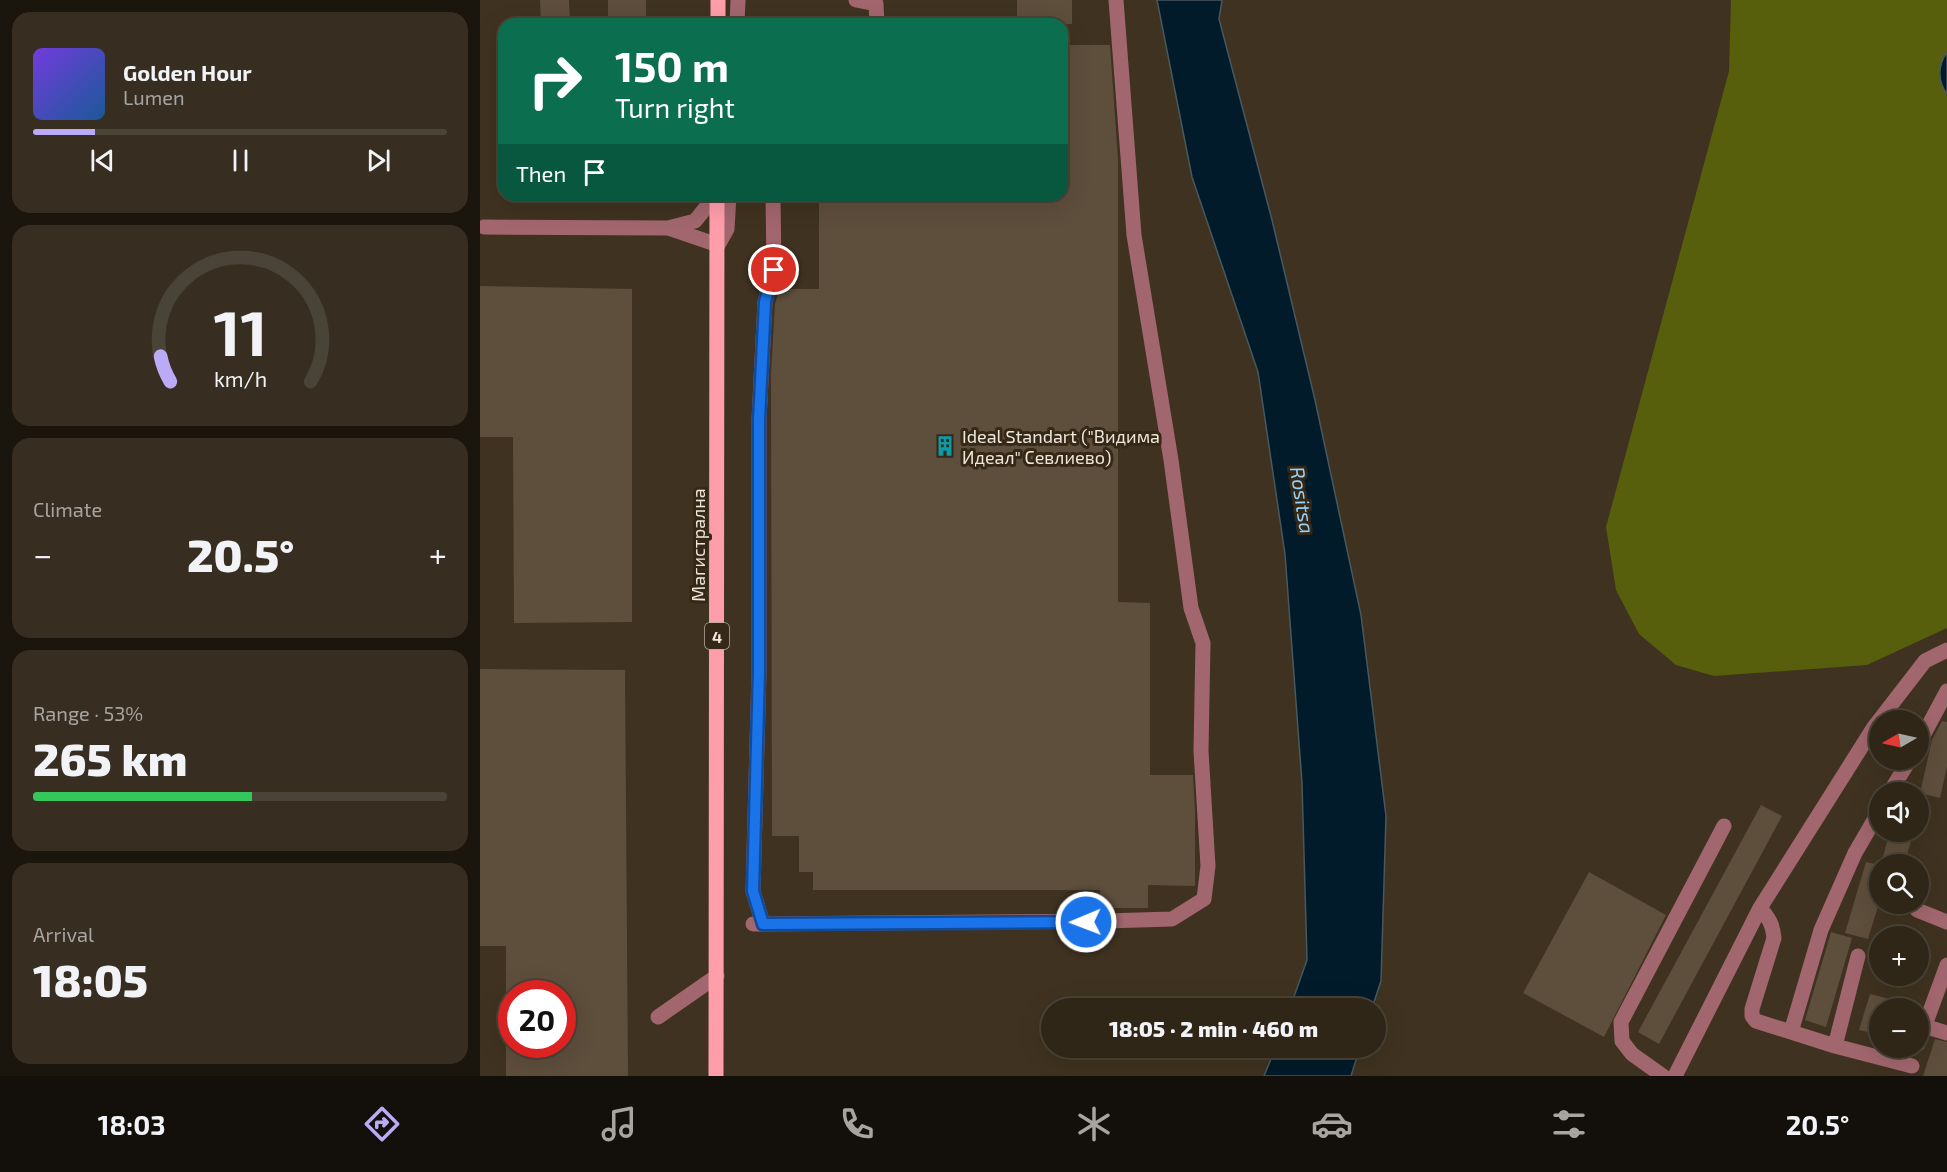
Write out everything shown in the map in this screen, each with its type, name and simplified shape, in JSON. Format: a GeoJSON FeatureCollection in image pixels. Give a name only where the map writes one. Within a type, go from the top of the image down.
{"type":"FeatureCollection","features":[{"type":"Feature","properties":{"kind":"main road"},"geometry":{"type":"LineString","coordinates":[[718,0],[718,18]]}},
{"type":"Feature","properties":{"kind":"main road","name":"Магистрална"},"geometry":{"type":"LineString","coordinates":[[716,201],[716,1076]]}},
{"type":"Feature","properties":{"kind":"street"},"geometry":{"type":"LineString","coordinates":[[737,18],[738,0]]}},
{"type":"Feature","properties":{"kind":"street"},"geometry":{"type":"LineString","coordinates":[[856,0],[876,4],[877,18]]}},
{"type":"Feature","properties":{"kind":"street"},"geometry":{"type":"LineString","coordinates":[[773,201],[774,270],[765,302],[759,420],[759,671],[753,891],[758,924],[1172,919],[1204,899],[1208,866],[1201,751],[1203,643],[1191,608],[1171,460],[1134,235],[1116,0]]}},
{"type":"Feature","properties":{"kind":"street"},"geometry":{"type":"LineString","coordinates":[[484,227],[668,228],[695,220],[711,201]]}},
{"type":"Feature","properties":{"kind":"street"},"geometry":{"type":"LineString","coordinates":[[668,228],[718,245],[727,229],[729,201]]}},
{"type":"Feature","properties":{"kind":"street"},"geometry":{"type":"LineString","coordinates":[[1675,1076],[1760,908],[1874,727],[1925,661],[1947,650]]}},
{"type":"Feature","properties":{"kind":"street"},"geometry":{"type":"LineString","coordinates":[[1929,726],[1947,691]]}},
{"type":"Feature","properties":{"kind":"street"},"geometry":{"type":"LineString","coordinates":[[1664,1076],[1632,1054],[1622,1041],[1621,1022],[1724,826]]}},
{"type":"Feature","properties":{"kind":"street"},"geometry":{"type":"LineString","coordinates":[[1791,1032],[1821,930],[1855,853],[1869,829]]}},
{"type":"Feature","properties":{"kind":"street"},"geometry":{"type":"LineString","coordinates":[[1760,908],[1769,918],[1774,938],[1752,1009],[1752,1016],[1756,1022],[1910,1071]]}},
{"type":"Feature","properties":{"kind":"street"},"geometry":{"type":"LineString","coordinates":[[1927,914],[1947,922]]}},
{"type":"Feature","properties":{"kind":"street"},"geometry":{"type":"LineString","coordinates":[[1835,1046],[1858,956]]}},
{"type":"Feature","properties":{"kind":"street"},"geometry":{"type":"LineString","coordinates":[[1929,1013],[1947,965]]}},
{"type":"Feature","properties":{"kind":"street"},"geometry":{"type":"LineString","coordinates":[[658,1017],[717,976]]}},
{"type":"Feature","properties":{"kind":"street"},"geometry":{"type":"LineString","coordinates":[[1929,1028],[1947,1033]]}},
{"type":"Feature","properties":{"kind":"green space"},"geometry":{"type":"Polygon","coordinates":[[[1731,0],[1947,0],[1947,628],[1867,665],[1714,676],[1676,665],[1639,634],[1616,590],[1606,527],[1729,71],[1731,0]]]}},
{"type":"Feature","properties":{"kind":"water","name":"Rositsa"},"geometry":{"type":"Polygon","coordinates":[[[1157,0],[1222,0],[1219,19],[1272,220],[1315,400],[1361,615],[1386,816],[1381,981],[1375,998],[1294,998],[1307,960],[1302,783],[1285,554],[1258,372],[1192,177],[1157,0]]]}},
{"type":"Feature","properties":{"kind":"water"},"geometry":{"type":"Polygon","coordinates":[[[1947,52],[1947,94],[1940,73],[1947,52]]]}},
{"type":"Feature","properties":{"kind":"water"},"geometry":{"type":"Polygon","coordinates":[[[1271,1058],[1357,1058],[1351,1076],[1264,1076],[1271,1058]]]}},
{"type":"Feature","properties":{"kind":"building"},"geometry":{"type":"Polygon","coordinates":[[[540,0],[569,0],[570,18],[541,18],[540,0]]]}},
{"type":"Feature","properties":{"kind":"building"},"geometry":{"type":"Polygon","coordinates":[[[608,0],[646,0],[646,18],[608,18],[608,0]]]}},
{"type":"Feature","properties":{"kind":"building"},"geometry":{"type":"Polygon","coordinates":[[[1017,0],[1072,0],[1072,24],[1068,24],[1068,18],[1017,18],[1017,0]]]}},
{"type":"Feature","properties":{"kind":"building","name":"Ideal Standart (\"Видима Идеал\" Севлиево)"},"geometry":{"type":"Polygon","coordinates":[[[1068,45],[1110,45],[1118,159],[1118,602],[1150,603],[1150,775],[1193,775],[1195,886],[1148,885],[1148,908],[1100,908],[1100,890],[813,890],[813,872],[799,872],[799,836],[772,836],[771,374],[775,304],[779,289],[819,289],[819,201],[1068,201],[1068,45]]]}},
{"type":"Feature","properties":{"kind":"building"},"geometry":{"type":"Polygon","coordinates":[[[480,286],[632,289],[632,622],[514,623],[513,437],[480,437],[480,286]]]}},
{"type":"Feature","properties":{"kind":"building"},"geometry":{"type":"Polygon","coordinates":[[[480,669],[625,670],[628,1076],[506,1076],[506,1058],[576,1058],[576,980],[506,980],[506,946],[480,946],[480,669]]]}},
{"type":"Feature","properties":{"kind":"building"},"geometry":{"type":"Polygon","coordinates":[[[1942,721],[1947,722],[1947,767],[1940,798],[1929,795],[1929,782],[1922,782],[1925,770],[1929,770],[1932,740],[1942,721]]]}},
{"type":"Feature","properties":{"kind":"building"},"geometry":{"type":"Polygon","coordinates":[[[1761,805],[1782,816],[1659,1044],[1638,1032],[1761,805]]]}},
{"type":"Feature","properties":{"kind":"building"},"geometry":{"type":"Polygon","coordinates":[[[1887,842],[1911,842],[1907,854],[1884,854],[1887,842]]]}},
{"type":"Feature","properties":{"kind":"building"},"geometry":{"type":"Polygon","coordinates":[[[1866,862],[1869,863],[1869,914],[1876,914],[1872,926],[1869,926],[1868,939],[1845,933],[1866,862]]]}},
{"type":"Feature","properties":{"kind":"building"},"geometry":{"type":"Polygon","coordinates":[[[1589,872],[1666,915],[1604,1037],[1523,993],[1589,872]]]}},
{"type":"Feature","properties":{"kind":"building"},"geometry":{"type":"Polygon","coordinates":[[[1831,932],[1852,938],[1826,1027],[1805,1020],[1831,932]]]}},
{"type":"Feature","properties":{"kind":"building"},"geometry":{"type":"Polygon","coordinates":[[[1870,994],[1886,998],[1869,998],[1869,1032],[1859,1030],[1870,994]]]}},
{"type":"Feature","properties":{"kind":"building"},"geometry":{"type":"Polygon","coordinates":[[[1935,1039],[1947,1042],[1947,1076],[1923,1076],[1935,1039]]]}},
{"type":"Feature","properties":{"kind":"place","name":"Ideal Standart (\"Видима Идеал\" Севлиево)"},"geometry":{"type":"Point","coordinates":[945,446]}},
{"type":"Feature","properties":{"kind":"route"},"geometry":{"type":"LineString","coordinates":[[774,270],[765,302],[759,420],[759,671],[753,891],[763,924],[1086,922]]}}]}
